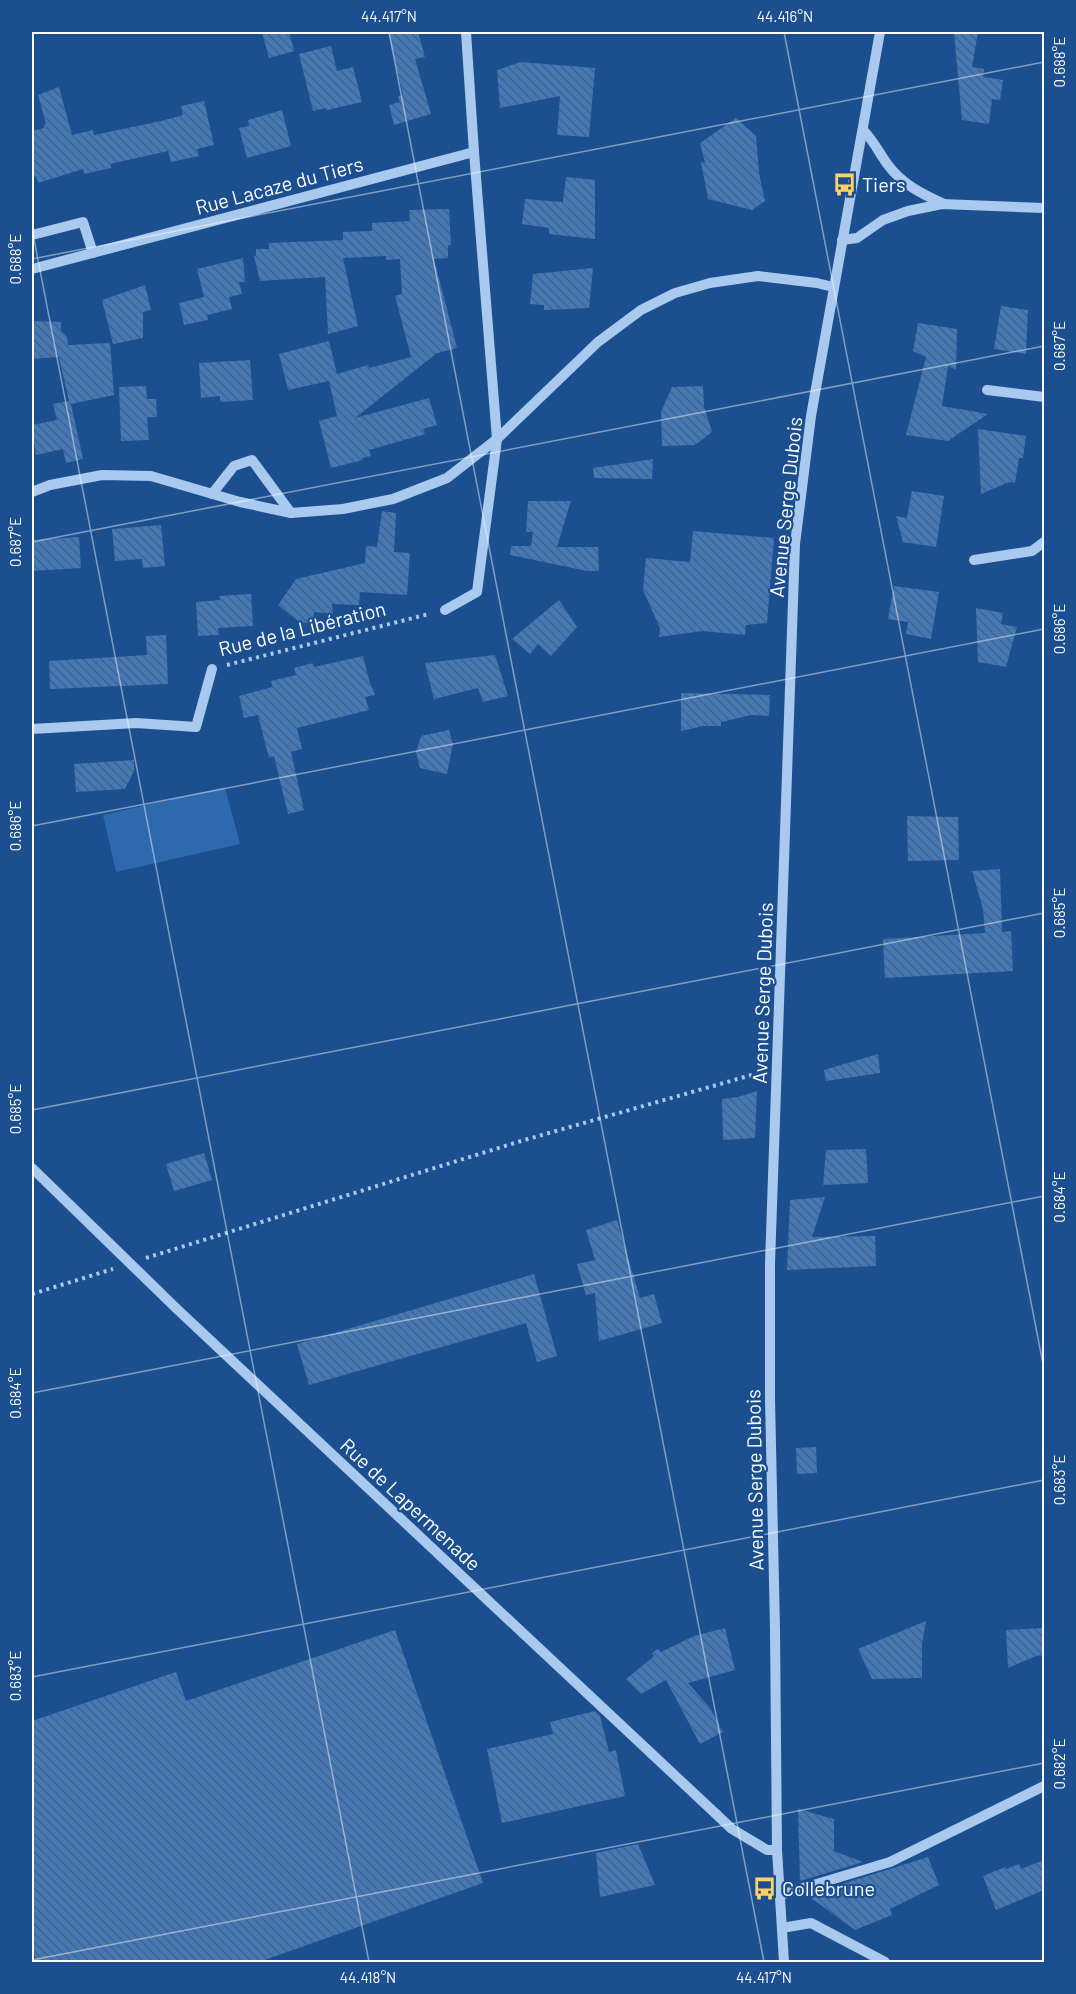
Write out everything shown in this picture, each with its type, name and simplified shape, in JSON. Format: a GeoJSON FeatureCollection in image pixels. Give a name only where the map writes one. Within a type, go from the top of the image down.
{"type":"FeatureCollection","features":[{"type":"Feature","properties":{"kind":"street"},"geometry":{"type":"LineString","coordinates":[[445,610],[477,592],[497,439],[466,32]]}},
{"type":"Feature","properties":{"kind":"street","name":"Avenue Serge Dubois"},"geometry":{"type":"LineString","coordinates":[[784,1962],[777,1850],[770,1263],[795,544],[811,416],[880,32]]}},
{"type":"Feature","properties":{"kind":"street"},"geometry":{"type":"LineString","coordinates":[[863,130],[874,141],[889,166],[904,182],[942,204]]}},
{"type":"Feature","properties":{"kind":"street","name":"Rue Lacaze du Tiers"},"geometry":{"type":"LineString","coordinates":[[32,269],[474,152]]}},
{"type":"Feature","properties":{"kind":"street"},"geometry":{"type":"LineString","coordinates":[[842,240],[857,238],[883,220],[908,211],[942,204],[1044,208]]}},
{"type":"Feature","properties":{"kind":"street"},"geometry":{"type":"LineString","coordinates":[[32,235],[83,222],[93,253]]}},
{"type":"Feature","properties":{"kind":"street"},"geometry":{"type":"LineString","coordinates":[[32,492],[50,485],[102,475],[152,476],[212,494],[291,513],[343,509],[393,499],[447,478],[497,439],[598,342],[641,310],[675,294],[710,283],[758,276],[833,287]]}},
{"type":"Feature","properties":{"kind":"street"},"geometry":{"type":"LineString","coordinates":[[987,390],[1044,397]]}},
{"type":"Feature","properties":{"kind":"street"},"geometry":{"type":"LineString","coordinates":[[212,494],[234,466],[252,460],[291,513]]}},
{"type":"Feature","properties":{"kind":"street"},"geometry":{"type":"LineString","coordinates":[[974,560],[1032,550],[1044,542]]}},
{"type":"Feature","properties":{"kind":"street","name":"Rue de la Libération"},"geometry":{"type":"LineString","coordinates":[[32,729],[136,723],[196,727],[212,669]]}},
{"type":"Feature","properties":{"kind":"street","name":"Rue de Lapermenade"},"geometry":{"type":"LineString","coordinates":[[32,1168],[732,1829],[767,1851],[777,1850]]}},
{"type":"Feature","properties":{"kind":"street"},"geometry":{"type":"LineString","coordinates":[[780,1895],[890,1862],[1044,1786]]}},
{"type":"Feature","properties":{"kind":"street"},"geometry":{"type":"LineString","coordinates":[[782,1928],[811,1923],[885,1962]]}},
{"type":"Feature","properties":{"kind":"path","name":"Rue de la Libération"},"geometry":{"type":"LineString","coordinates":[[212,669],[445,610]]}},
{"type":"Feature","properties":{"kind":"path"},"geometry":{"type":"LineString","coordinates":[[32,1294],[521,1141],[777,1068]]}},
{"type":"Feature","properties":{"kind":"shaded area"},"geometry":{"type":"Polygon","coordinates":[[[225,787],[240,844],[116,872],[103,815],[225,787]]]}},
{"type":"Feature","properties":{"kind":"building"},"geometry":{"type":"Polygon","coordinates":[[[262,32],[289,32],[294,51],[269,58],[262,32]]]}},
{"type":"Feature","properties":{"kind":"building"},"geometry":{"type":"Polygon","coordinates":[[[388,32],[418,32],[425,57],[415,59],[431,114],[394,125],[389,105],[400,102],[398,96],[403,95],[388,32]]]}},
{"type":"Feature","properties":{"kind":"building"},"geometry":{"type":"Polygon","coordinates":[[[954,32],[978,32],[972,67],[984,69],[983,77],[1003,80],[1000,100],[992,99],[989,124],[962,120],[954,32]]]}},
{"type":"Feature","properties":{"kind":"building"},"geometry":{"type":"Polygon","coordinates":[[[331,46],[337,71],[353,67],[362,102],[313,111],[299,54],[331,46]]]}},
{"type":"Feature","properties":{"kind":"building"},"geometry":{"type":"Polygon","coordinates":[[[521,62],[595,68],[589,137],[557,135],[560,96],[500,108],[497,70],[521,62]]]}},
{"type":"Feature","properties":{"kind":"building"},"geometry":{"type":"Polygon","coordinates":[[[59,87],[72,135],[93,130],[94,135],[161,121],[183,115],[181,106],[204,101],[214,145],[197,149],[199,156],[171,162],[168,151],[110,164],[111,168],[84,174],[83,169],[38,183],[36,176],[32,178],[32,131],[44,128],[46,124],[38,95],[59,87]]]}},
{"type":"Feature","properties":{"kind":"building"},"geometry":{"type":"Polygon","coordinates":[[[282,110],[291,146],[247,158],[239,128],[249,126],[248,120],[282,110]]]}},
{"type":"Feature","properties":{"kind":"building"},"geometry":{"type":"Polygon","coordinates":[[[736,118],[756,136],[759,173],[765,201],[752,210],[708,199],[701,162],[705,163],[700,143],[736,118]]]}},
{"type":"Feature","properties":{"kind":"building"},"geometry":{"type":"Polygon","coordinates":[[[566,177],[595,180],[595,239],[549,234],[549,228],[522,224],[525,199],[563,202],[566,177]]]}},
{"type":"Feature","properties":{"kind":"building"},"geometry":{"type":"Polygon","coordinates":[[[449,209],[451,245],[448,245],[448,258],[434,259],[457,348],[437,353],[355,418],[429,398],[437,425],[423,429],[425,434],[369,450],[371,456],[362,458],[363,460],[331,468],[319,421],[337,416],[329,381],[288,390],[279,354],[329,341],[337,374],[368,365],[369,368],[411,357],[395,296],[402,294],[400,259],[386,260],[386,256],[343,258],[358,326],[328,334],[325,277],[260,281],[254,256],[256,249],[269,249],[269,243],[343,240],[343,232],[372,231],[372,223],[410,221],[409,210],[449,209]]]}},
{"type":"Feature","properties":{"kind":"building"},"geometry":{"type":"Polygon","coordinates":[[[243,258],[245,282],[239,282],[242,294],[229,297],[232,309],[207,315],[208,320],[184,325],[179,303],[204,297],[197,269],[243,258]]]}},
{"type":"Feature","properties":{"kind":"building"},"geometry":{"type":"Polygon","coordinates":[[[593,268],[589,308],[544,310],[544,305],[530,304],[533,274],[593,268]]]}},
{"type":"Feature","properties":{"kind":"building"},"geometry":{"type":"Polygon","coordinates":[[[145,285],[151,310],[143,312],[143,338],[113,344],[102,300],[145,285]]]}},
{"type":"Feature","properties":{"kind":"building"},"geometry":{"type":"Polygon","coordinates":[[[1001,306],[1028,310],[1026,354],[994,349],[1001,306]]]}},
{"type":"Feature","properties":{"kind":"building"},"geometry":{"type":"Polygon","coordinates":[[[32,321],[61,322],[61,330],[67,337],[68,345],[110,343],[114,395],[71,404],[83,459],[66,463],[63,449],[36,455],[32,425],[57,420],[53,404],[69,401],[59,357],[32,359],[32,321]]]}},
{"type":"Feature","properties":{"kind":"building"},"geometry":{"type":"Polygon","coordinates":[[[918,323],[957,329],[956,370],[948,366],[942,406],[988,414],[948,441],[906,435],[926,357],[913,351],[918,323]]]}},
{"type":"Feature","properties":{"kind":"building"},"geometry":{"type":"Polygon","coordinates":[[[250,360],[253,400],[220,402],[220,396],[201,398],[199,363],[250,360]]]}},
{"type":"Feature","properties":{"kind":"building"},"geometry":{"type":"Polygon","coordinates":[[[146,386],[147,399],[156,399],[157,417],[147,417],[149,440],[121,441],[119,387],[146,386]]]}},
{"type":"Feature","properties":{"kind":"building"},"geometry":{"type":"Polygon","coordinates":[[[703,386],[704,406],[712,432],[695,445],[662,446],[661,412],[672,387],[703,386]]]}},
{"type":"Feature","properties":{"kind":"building"},"geometry":{"type":"Polygon","coordinates":[[[978,429],[1026,436],[1023,458],[1019,458],[1015,483],[1009,482],[981,494],[978,429]]]}},
{"type":"Feature","properties":{"kind":"building"},"geometry":{"type":"Polygon","coordinates":[[[653,459],[652,479],[594,478],[593,468],[653,459]]]}},
{"type":"Feature","properties":{"kind":"building"},"geometry":{"type":"Polygon","coordinates":[[[912,491],[944,496],[936,547],[903,542],[896,516],[907,518],[912,491]]]}},
{"type":"Feature","properties":{"kind":"building"},"geometry":{"type":"Polygon","coordinates":[[[528,501],[571,501],[557,547],[598,547],[599,571],[587,571],[510,555],[511,546],[531,546],[533,532],[526,532],[528,501]]]}},
{"type":"Feature","properties":{"kind":"building"},"geometry":{"type":"Polygon","coordinates":[[[382,511],[396,513],[394,552],[410,553],[407,595],[360,592],[359,605],[332,604],[333,614],[314,612],[313,624],[299,622],[278,605],[296,579],[365,563],[366,546],[377,547],[382,511]]]}},
{"type":"Feature","properties":{"kind":"building"},"geometry":{"type":"Polygon","coordinates":[[[161,525],[165,566],[143,568],[142,559],[115,561],[112,529],[161,525]]]}},
{"type":"Feature","properties":{"kind":"building"},"geometry":{"type":"Polygon","coordinates":[[[693,531],[774,538],[767,623],[746,625],[745,635],[702,631],[659,637],[660,628],[643,590],[646,558],[690,562],[693,531]]]}},
{"type":"Feature","properties":{"kind":"building"},"geometry":{"type":"Polygon","coordinates":[[[79,537],[81,568],[32,571],[32,540],[79,537]]]}},
{"type":"Feature","properties":{"kind":"building"},"geometry":{"type":"Polygon","coordinates":[[[894,586],[939,592],[931,639],[906,634],[908,622],[888,619],[894,586]]]}},
{"type":"Feature","properties":{"kind":"building"},"geometry":{"type":"Polygon","coordinates":[[[251,594],[253,626],[218,628],[219,635],[198,636],[196,602],[220,600],[219,596],[251,594]]]}},
{"type":"Feature","properties":{"kind":"building"},"geometry":{"type":"Polygon","coordinates":[[[559,600],[577,627],[551,656],[538,644],[530,654],[512,639],[559,600]]]}},
{"type":"Feature","properties":{"kind":"building"},"geometry":{"type":"Polygon","coordinates":[[[976,608],[1003,613],[1001,624],[1017,627],[1006,667],[978,662],[976,608]]]}},
{"type":"Feature","properties":{"kind":"building"},"geometry":{"type":"Polygon","coordinates":[[[166,635],[168,684],[50,689],[49,661],[147,655],[146,636],[166,635]]]}},
{"type":"Feature","properties":{"kind":"building"},"geometry":{"type":"Polygon","coordinates":[[[495,655],[508,696],[483,702],[478,688],[434,699],[425,663],[495,655]]]}},
{"type":"Feature","properties":{"kind":"building"},"geometry":{"type":"Polygon","coordinates":[[[363,656],[375,695],[365,697],[369,710],[297,728],[302,749],[291,752],[304,810],[288,814],[274,756],[269,758],[258,715],[244,718],[239,696],[272,687],[271,681],[296,675],[294,668],[313,663],[314,667],[363,656]]]}},
{"type":"Feature","properties":{"kind":"building"},"geometry":{"type":"Polygon","coordinates":[[[681,693],[770,695],[769,716],[751,715],[721,722],[721,726],[703,726],[681,731],[681,693]]]}},
{"type":"Feature","properties":{"kind":"building"},"geometry":{"type":"Polygon","coordinates":[[[449,730],[453,744],[447,774],[420,768],[416,752],[421,736],[449,730]]]}},
{"type":"Feature","properties":{"kind":"building"},"geometry":{"type":"Polygon","coordinates":[[[134,760],[134,771],[125,789],[76,792],[74,764],[134,760]]]}},
{"type":"Feature","properties":{"kind":"building"},"geometry":{"type":"Polygon","coordinates":[[[907,816],[958,817],[959,860],[908,861],[907,816]]]}},
{"type":"Feature","properties":{"kind":"building"},"geometry":{"type":"Polygon","coordinates":[[[1000,869],[1002,932],[1011,931],[1013,971],[885,978],[883,939],[985,933],[983,909],[972,871],[1000,869]]]}},
{"type":"Feature","properties":{"kind":"building"},"geometry":{"type":"Polygon","coordinates":[[[878,1054],[880,1073],[826,1081],[824,1070],[878,1054]]]}},
{"type":"Feature","properties":{"kind":"building"},"geometry":{"type":"Polygon","coordinates":[[[757,1091],[755,1138],[723,1140],[722,1099],[757,1091]]]}},
{"type":"Feature","properties":{"kind":"building"},"geometry":{"type":"Polygon","coordinates":[[[866,1149],[868,1183],[823,1185],[826,1150],[866,1149]]]}},
{"type":"Feature","properties":{"kind":"building"},"geometry":{"type":"Polygon","coordinates":[[[204,1153],[212,1180],[174,1191],[166,1164],[204,1153]]]}},
{"type":"Feature","properties":{"kind":"building"},"geometry":{"type":"Polygon","coordinates":[[[825,1197],[812,1237],[875,1236],[876,1266],[787,1270],[790,1200],[825,1197]]]}},
{"type":"Feature","properties":{"kind":"building"},"geometry":{"type":"Polygon","coordinates":[[[617,1220],[640,1298],[654,1294],[662,1323],[599,1341],[595,1293],[586,1295],[577,1264],[595,1260],[586,1230],[617,1220]]]}},
{"type":"Feature","properties":{"kind":"building"},"geometry":{"type":"Polygon","coordinates":[[[534,1274],[557,1356],[537,1362],[526,1323],[309,1385],[297,1344],[534,1274]]]}},
{"type":"Feature","properties":{"kind":"building"},"geometry":{"type":"Polygon","coordinates":[[[816,1447],[817,1473],[797,1474],[796,1448],[816,1447]]]}},
{"type":"Feature","properties":{"kind":"building"},"geometry":{"type":"Polygon","coordinates":[[[926,1621],[922,1644],[922,1678],[872,1679],[858,1649],[926,1621]]]}},
{"type":"Feature","properties":{"kind":"building"},"geometry":{"type":"Polygon","coordinates":[[[725,1628],[735,1670],[688,1683],[710,1708],[723,1732],[700,1744],[666,1680],[641,1694],[626,1679],[654,1656],[652,1653],[658,1649],[661,1652],[694,1636],[725,1628]]]}},
{"type":"Feature","properties":{"kind":"building"},"geometry":{"type":"Polygon","coordinates":[[[1044,1628],[1044,1655],[1008,1668],[1006,1630],[1044,1628]]]}},
{"type":"Feature","properties":{"kind":"building"},"geometry":{"type":"Polygon","coordinates":[[[395,1630],[483,1883],[259,1962],[37,1962],[32,1948],[32,1721],[176,1672],[186,1701],[395,1630]]]}},
{"type":"Feature","properties":{"kind":"building"},"geometry":{"type":"Polygon","coordinates":[[[595,1711],[600,1716],[609,1752],[616,1750],[625,1796],[502,1823],[487,1749],[553,1734],[550,1722],[595,1711]]]}},
{"type":"Feature","properties":{"kind":"building"},"geometry":{"type":"Polygon","coordinates":[[[798,1809],[834,1819],[834,1851],[863,1862],[800,1881],[798,1809]]]}},
{"type":"Feature","properties":{"kind":"building"},"geometry":{"type":"Polygon","coordinates":[[[638,1844],[655,1885],[600,1897],[596,1853],[638,1844]]]}},
{"type":"Feature","properties":{"kind":"building"},"geometry":{"type":"Polygon","coordinates":[[[928,1857],[939,1885],[890,1909],[892,1915],[855,1930],[807,1895],[928,1857]]]}},
{"type":"Feature","properties":{"kind":"building"},"geometry":{"type":"Polygon","coordinates":[[[1044,1860],[1044,1890],[996,1910],[983,1876],[1005,1867],[1006,1869],[1019,1864],[1021,1869],[1044,1860]]]}},
{"type":"Feature","properties":{"kind":"place","name":"Tiers"},"geometry":{"type":"Point","coordinates":[844,184]}},
{"type":"Feature","properties":{"kind":"place","name":"Collebrune"},"geometry":{"type":"Point","coordinates":[764,1888]}}]}
